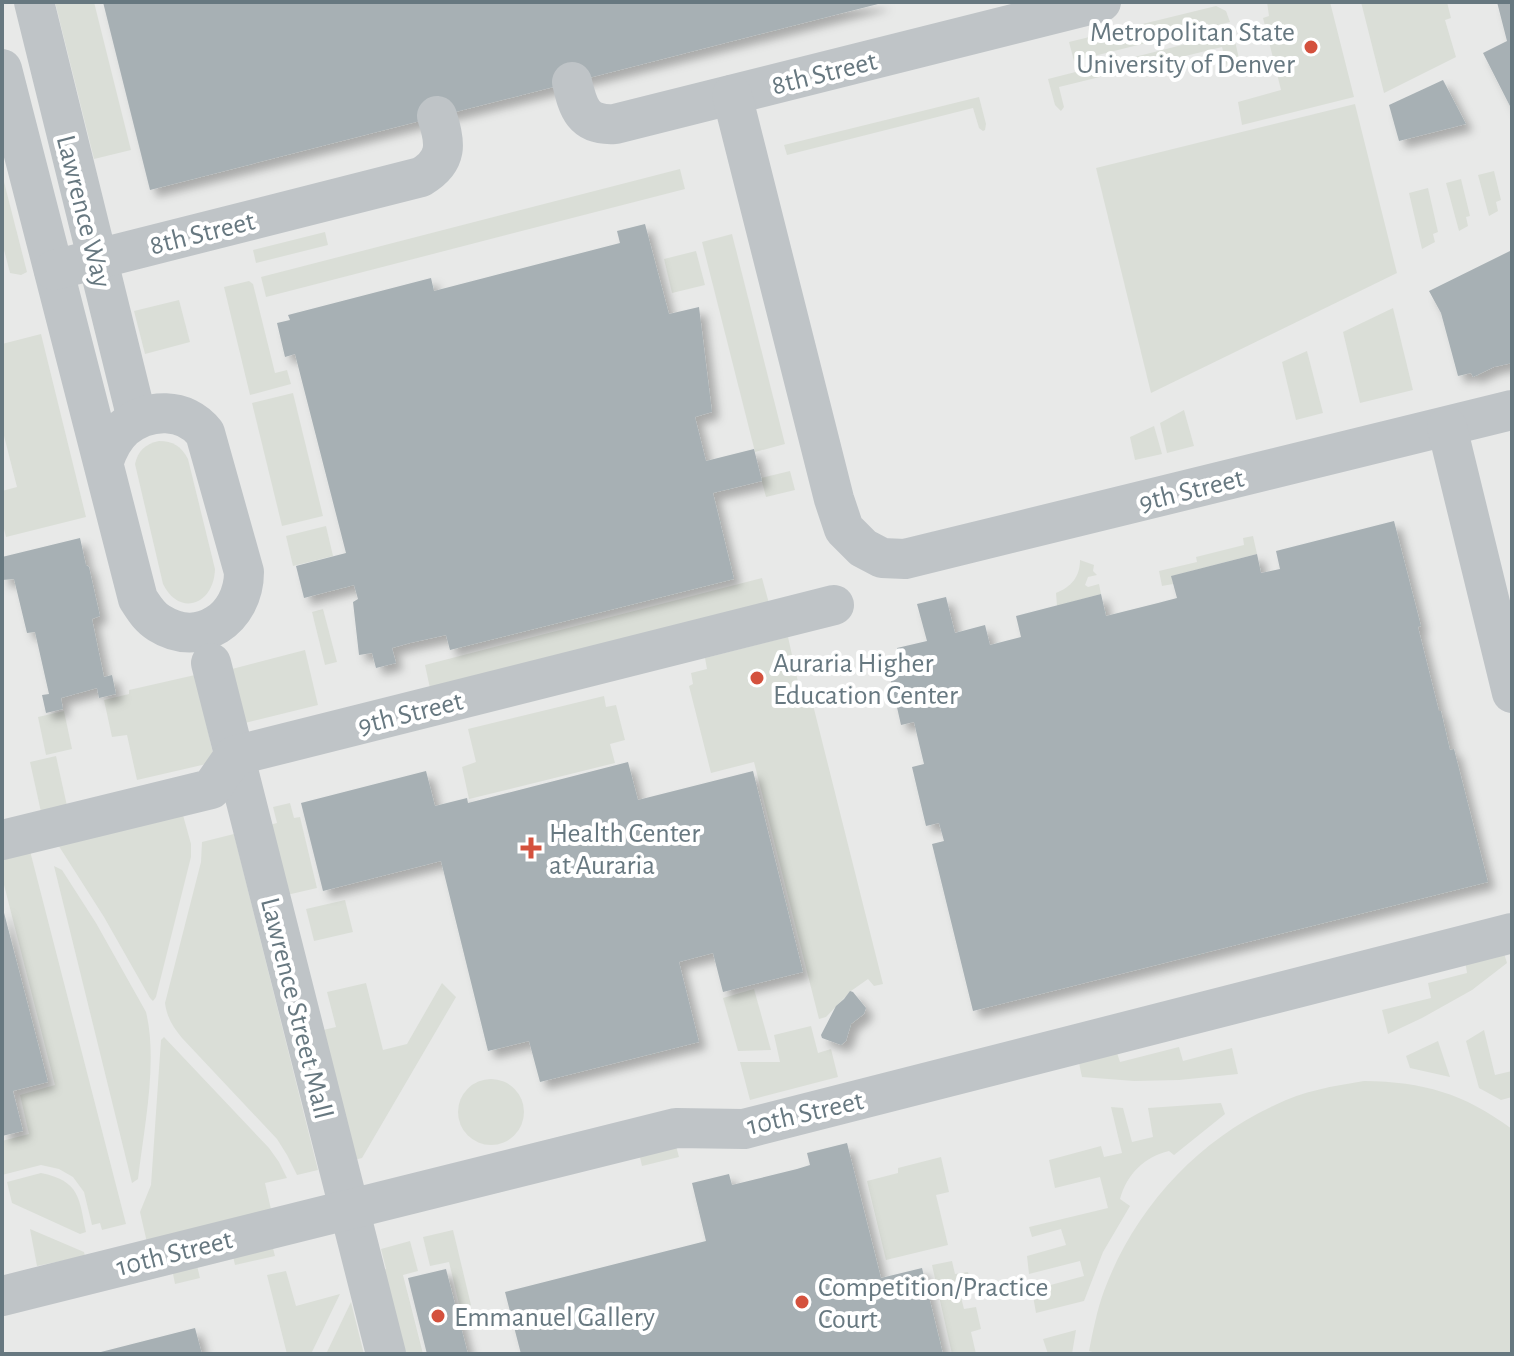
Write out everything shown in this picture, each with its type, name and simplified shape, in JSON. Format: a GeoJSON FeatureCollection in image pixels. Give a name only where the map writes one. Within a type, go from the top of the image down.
{"type":"FeatureCollection","features":[{"type":"Feature","properties":{"kind":"street","name":"Lawrence Way"},"geometry":{"type":"LineString","coordinates":[[2,69],[138,599],[160,624],[176,631],[195,632],[212,627],[227,618],[235,608],[244,584],[244,572],[205,433],[198,423],[184,416],[152,414],[137,419],[34,2]]}},
{"type":"Feature","properties":{"kind":"street","name":"8th Street"},"geometry":{"type":"LineString","coordinates":[[572,82],[583,113],[596,123],[615,124],[732,95],[994,15],[1101,2]]}},
{"type":"Feature","properties":{"kind":"street","name":"9th Street"},"geometry":{"type":"LineString","coordinates":[[732,95],[834,499],[844,529],[869,552],[882,558],[905,559],[1512,410]]}},
{"type":"Feature","properties":{"kind":"street","name":"8th Street"},"geometry":{"type":"LineString","coordinates":[[54,270],[421,177],[437,165],[444,148],[437,116]]}},
{"type":"Feature","properties":{"kind":"street"},"geometry":{"type":"LineString","coordinates":[[104,461],[122,429],[137,419]]}},
{"type":"Feature","properties":{"kind":"street"},"geometry":{"type":"LineString","coordinates":[[1447,427],[1512,693]]}},
{"type":"Feature","properties":{"kind":"street","name":"9th Street"},"geometry":{"type":"LineString","coordinates":[[234,756],[834,605]]}},
{"type":"Feature","properties":{"kind":"street","name":"Lawrence Street Mall"},"geometry":{"type":"LineString","coordinates":[[211,663],[386,1354]]}},
{"type":"Feature","properties":{"kind":"street"},"geometry":{"type":"LineString","coordinates":[[2,840],[211,789],[234,756]]}},
{"type":"Feature","properties":{"kind":"street","name":"10th Street"},"geometry":{"type":"LineString","coordinates":[[2,1296],[676,1128],[744,1129],[1512,933]]}},
{"type":"Feature","properties":{"kind":"shaded area","name":"Auraria Higher Education Center"},"geometry":{"type":"Polygon","coordinates":[[[2,2],[1512,2],[1512,1354],[2,1354],[2,2]]]}},
{"type":"Feature","properties":{"kind":"shaded area"},"geometry":{"type":"Polygon","coordinates":[[[55,2],[94,2],[131,150],[94,159],[55,2]]]}},
{"type":"Feature","properties":{"kind":"shaded area"},"geometry":{"type":"Polygon","coordinates":[[[1267,2],[1330,2],[1354,97],[1242,125],[1238,102],[1281,90],[1263,18],[1269,16],[1267,2]]]}},
{"type":"Feature","properties":{"kind":"shaded area"},"geometry":{"type":"Polygon","coordinates":[[[1361,2],[1447,2],[1451,18],[1445,20],[1456,57],[1384,93],[1361,2]]]}},
{"type":"Feature","properties":{"kind":"shaded area"},"geometry":{"type":"Polygon","coordinates":[[[1216,6],[1226,11],[1230,22],[1074,61],[1069,42],[1216,6]]]}},
{"type":"Feature","properties":{"kind":"shaded area"},"geometry":{"type":"Polygon","coordinates":[[[1233,32],[1239,59],[1233,69],[1227,66],[1222,47],[1059,87],[1064,107],[1061,111],[1055,105],[1048,79],[1233,32]]]}},
{"type":"Feature","properties":{"kind":"shaded area"},"geometry":{"type":"Polygon","coordinates":[[[979,97],[986,124],[983,131],[979,128],[973,108],[787,155],[784,145],[979,97]]]}},
{"type":"Feature","properties":{"kind":"shaded area"},"geometry":{"type":"Polygon","coordinates":[[[1355,104],[1397,273],[1151,393],[1096,168],[1355,104]]]}},
{"type":"Feature","properties":{"kind":"shaded area"},"geometry":{"type":"Polygon","coordinates":[[[680,169],[685,189],[266,297],[261,277],[680,169]]]}},
{"type":"Feature","properties":{"kind":"shaded area"},"geometry":{"type":"Polygon","coordinates":[[[1494,171],[1501,200],[1496,202],[1498,211],[1489,216],[1478,175],[1494,171]]]}},
{"type":"Feature","properties":{"kind":"shaded area"},"geometry":{"type":"Polygon","coordinates":[[[2,174],[27,272],[21,275],[10,273],[2,242],[2,174]]]}},
{"type":"Feature","properties":{"kind":"shaded area"},"geometry":{"type":"Polygon","coordinates":[[[1461,179],[1470,216],[1466,217],[1468,226],[1459,231],[1446,183],[1461,179]]]}},
{"type":"Feature","properties":{"kind":"shaded area"},"geometry":{"type":"Polygon","coordinates":[[[1428,188],[1438,232],[1433,234],[1435,242],[1422,249],[1409,193],[1428,188]]]}},
{"type":"Feature","properties":{"kind":"shaded area"},"geometry":{"type":"Polygon","coordinates":[[[325,232],[328,245],[256,263],[253,250],[325,232]]]}},
{"type":"Feature","properties":{"kind":"shaded area"},"geometry":{"type":"Polygon","coordinates":[[[732,234],[785,444],[755,452],[702,242],[732,234]]]}},
{"type":"Feature","properties":{"kind":"shaded area"},"geometry":{"type":"Polygon","coordinates":[[[696,251],[705,285],[672,293],[664,259],[696,251]]]}},
{"type":"Feature","properties":{"kind":"shaded area"},"geometry":{"type":"Polygon","coordinates":[[[249,281],[253,284],[275,373],[287,370],[291,384],[250,395],[224,287],[249,281]]]}},
{"type":"Feature","properties":{"kind":"shaded area"},"geometry":{"type":"Polygon","coordinates":[[[179,300],[190,342],[145,354],[134,311],[179,300]]]}},
{"type":"Feature","properties":{"kind":"shaded area"},"geometry":{"type":"Polygon","coordinates":[[[1393,308],[1413,390],[1360,403],[1343,332],[1393,308]]]}},
{"type":"Feature","properties":{"kind":"shaded area"},"geometry":{"type":"Polygon","coordinates":[[[41,334],[86,517],[6,537],[2,521],[2,491],[17,487],[2,428],[2,344],[41,334]]]}},
{"type":"Feature","properties":{"kind":"shaded area"},"geometry":{"type":"Polygon","coordinates":[[[1307,351],[1323,413],[1296,420],[1282,362],[1307,351]]]}},
{"type":"Feature","properties":{"kind":"shaded area"},"geometry":{"type":"Polygon","coordinates":[[[293,393],[323,516],[282,526],[252,403],[293,393]]]}},
{"type":"Feature","properties":{"kind":"shaded area"},"geometry":{"type":"Polygon","coordinates":[[[1184,410],[1194,446],[1167,453],[1160,423],[1184,410]]]}},
{"type":"Feature","properties":{"kind":"shaded area"},"geometry":{"type":"Polygon","coordinates":[[[1154,426],[1162,454],[1135,460],[1130,437],[1154,426]]]}},
{"type":"Feature","properties":{"kind":"shaded area"},"geometry":{"type":"Polygon","coordinates":[[[159,441],[176,445],[188,459],[215,569],[209,591],[195,602],[178,601],[163,584],[135,464],[143,449],[159,441]]]}},
{"type":"Feature","properties":{"kind":"shaded area"},"geometry":{"type":"Polygon","coordinates":[[[790,471],[795,490],[766,497],[761,478],[790,471]]]}},
{"type":"Feature","properties":{"kind":"shaded area"},"geometry":{"type":"Polygon","coordinates":[[[326,526],[333,556],[293,566],[286,536],[326,526]]]}},
{"type":"Feature","properties":{"kind":"shaded area"},"geometry":{"type":"Polygon","coordinates":[[[1253,536],[1257,554],[1172,576],[1173,584],[1162,586],[1159,571],[1197,562],[1196,557],[1244,545],[1243,538],[1253,536]]]}},
{"type":"Feature","properties":{"kind":"shaded area"},"geometry":{"type":"Polygon","coordinates":[[[1080,560],[1094,565],[1093,571],[1097,575],[1088,577],[1085,585],[1099,584],[1101,594],[1057,606],[1056,593],[1074,581],[1080,560]]]}},
{"type":"Feature","properties":{"kind":"shaded area"},"geometry":{"type":"Polygon","coordinates":[[[762,578],[770,607],[431,693],[425,665],[762,578]]]}},
{"type":"Feature","properties":{"kind":"shaded area"},"geometry":{"type":"Polygon","coordinates":[[[323,609],[337,662],[325,665],[312,612],[323,609]]]}},
{"type":"Feature","properties":{"kind":"shaded area"},"geometry":{"type":"Polygon","coordinates":[[[788,637],[800,691],[809,689],[883,984],[874,986],[868,979],[851,991],[826,1017],[819,1019],[754,762],[711,773],[689,686],[693,684],[691,673],[707,669],[705,658],[788,637]]]}},
{"type":"Feature","properties":{"kind":"shaded area"},"geometry":{"type":"Polygon","coordinates":[[[305,650],[318,705],[245,723],[232,669],[305,650]]]}},
{"type":"Feature","properties":{"kind":"shaded area"},"geometry":{"type":"Polygon","coordinates":[[[195,675],[215,762],[137,780],[127,735],[112,737],[104,700],[129,694],[129,690],[195,675]]]}},
{"type":"Feature","properties":{"kind":"shaded area"},"geometry":{"type":"Polygon","coordinates":[[[604,696],[606,707],[616,705],[625,740],[610,744],[615,763],[469,799],[462,767],[476,762],[468,729],[604,696]]]}},
{"type":"Feature","properties":{"kind":"shaded area"},"geometry":{"type":"Polygon","coordinates":[[[64,711],[72,749],[46,755],[38,717],[64,711]]]}},
{"type":"Feature","properties":{"kind":"shaded area"},"geometry":{"type":"Polygon","coordinates":[[[56,756],[67,806],[41,812],[30,762],[56,756]]]}},
{"type":"Feature","properties":{"kind":"shaded area"},"geometry":{"type":"Polygon","coordinates":[[[290,803],[294,818],[300,817],[317,888],[278,897],[262,827],[277,823],[273,807],[290,803]]]}},
{"type":"Feature","properties":{"kind":"shaded area"},"geometry":{"type":"Polygon","coordinates":[[[181,808],[191,844],[191,857],[153,1001],[55,840],[181,808]]]}},
{"type":"Feature","properties":{"kind":"shaded area"},"geometry":{"type":"Polygon","coordinates":[[[234,834],[318,1170],[297,1175],[277,1139],[182,1038],[171,1022],[165,1003],[201,862],[202,842],[234,834]]]}},
{"type":"Feature","properties":{"kind":"shaded area"},"geometry":{"type":"Polygon","coordinates":[[[29,847],[126,1224],[102,1230],[100,1223],[92,1225],[84,1192],[73,1177],[59,1169],[41,1165],[2,1175],[2,1141],[29,1134],[20,1095],[55,1085],[2,877],[2,854],[29,847]]]}},
{"type":"Feature","properties":{"kind":"shaded area"},"geometry":{"type":"Polygon","coordinates":[[[54,866],[62,870],[96,923],[146,1012],[151,1052],[149,1095],[138,1179],[132,1183],[54,866]]]}},
{"type":"Feature","properties":{"kind":"shaded area"},"geometry":{"type":"Polygon","coordinates":[[[345,900],[353,932],[314,941],[306,909],[345,900]]]}},
{"type":"Feature","properties":{"kind":"shaded area"},"geometry":{"type":"Polygon","coordinates":[[[1503,950],[1507,963],[1472,990],[1388,1034],[1382,1010],[1431,998],[1428,983],[1467,973],[1465,960],[1503,950]]]}},
{"type":"Feature","properties":{"kind":"shaded area"},"geometry":{"type":"Polygon","coordinates":[[[366,983],[383,1050],[407,1044],[442,983],[456,997],[362,1158],[346,1162],[315,1032],[336,1027],[327,992],[366,983]]]}},
{"type":"Feature","properties":{"kind":"shaded area"},"geometry":{"type":"Polygon","coordinates":[[[754,989],[771,1050],[738,1051],[723,998],[754,989]]]}},
{"type":"Feature","properties":{"kind":"shaded area"},"geometry":{"type":"Polygon","coordinates":[[[811,1026],[818,1053],[831,1049],[838,1077],[750,1100],[740,1062],[780,1062],[774,1035],[811,1026]]]}},
{"type":"Feature","properties":{"kind":"shaded area"},"geometry":{"type":"Polygon","coordinates":[[[1484,1030],[1495,1075],[1512,1071],[1512,1097],[1501,1100],[1479,1088],[1466,1041],[1484,1030]]]}},
{"type":"Feature","properties":{"kind":"shaded area"},"geometry":{"type":"Polygon","coordinates":[[[164,1037],[279,1162],[287,1178],[265,1183],[273,1218],[148,1247],[140,1212],[151,1185],[161,1040],[164,1037]]]}},
{"type":"Feature","properties":{"kind":"shaded area"},"geometry":{"type":"Polygon","coordinates":[[[1438,1041],[1450,1077],[1410,1068],[1406,1056],[1438,1041]]]}},
{"type":"Feature","properties":{"kind":"shaded area"},"geometry":{"type":"Polygon","coordinates":[[[1115,1047],[1120,1062],[1179,1047],[1183,1061],[1232,1048],[1238,1074],[1134,1081],[1082,1077],[1078,1058],[1115,1047]]]}},
{"type":"Feature","properties":{"kind":"shaded area"},"geometry":{"type":"Polygon","coordinates":[[[484,1079],[498,1079],[510,1084],[519,1093],[524,1112],[522,1125],[515,1136],[498,1145],[484,1145],[472,1140],[463,1131],[458,1119],[458,1105],[463,1093],[472,1084],[484,1079]]]}},
{"type":"Feature","properties":{"kind":"shaded area"},"geometry":{"type":"Polygon","coordinates":[[[1364,1081],[1406,1084],[1442,1092],[1477,1106],[1512,1129],[1512,1354],[1099,1354],[1089,1351],[1102,1298],[1132,1233],[1150,1206],[1194,1158],[1246,1120],[1286,1100],[1364,1081]]]}},
{"type":"Feature","properties":{"kind":"shaded area"},"geometry":{"type":"Polygon","coordinates":[[[1221,1103],[1225,1114],[1174,1155],[1169,1151],[1160,1154],[1144,1162],[1132,1174],[1120,1199],[1130,1206],[1103,1252],[1084,1301],[1036,1313],[1032,1290],[1084,1276],[1080,1261],[1029,1274],[1027,1256],[1066,1245],[1061,1229],[1032,1237],[1029,1227],[1108,1208],[1100,1177],[1055,1188],[1049,1160],[1101,1146],[1104,1157],[1122,1153],[1111,1107],[1123,1108],[1132,1142],[1153,1137],[1148,1108],[1221,1103]]]}},
{"type":"Feature","properties":{"kind":"shaded area"},"geometry":{"type":"Polygon","coordinates":[[[673,1135],[679,1157],[642,1166],[637,1144],[673,1135]]]}},
{"type":"Feature","properties":{"kind":"shaded area"},"geometry":{"type":"Polygon","coordinates":[[[941,1157],[949,1192],[936,1195],[948,1245],[886,1260],[867,1181],[898,1173],[898,1168],[941,1157]]]}},
{"type":"Feature","properties":{"kind":"shaded area"},"geometry":{"type":"Polygon","coordinates":[[[41,1173],[54,1176],[71,1186],[79,1200],[86,1232],[80,1234],[12,1203],[7,1182],[41,1173]]]}},
{"type":"Feature","properties":{"kind":"shaded area"},"geometry":{"type":"Polygon","coordinates":[[[30,1229],[84,1252],[85,1256],[37,1266],[30,1229]]]}},
{"type":"Feature","properties":{"kind":"shaded area"},"geometry":{"type":"Polygon","coordinates":[[[453,1230],[471,1305],[460,1308],[449,1262],[430,1266],[423,1237],[453,1230]]]}},
{"type":"Feature","properties":{"kind":"shaded area"},"geometry":{"type":"Polygon","coordinates":[[[269,1233],[275,1256],[235,1265],[230,1243],[269,1233]]]}},
{"type":"Feature","properties":{"kind":"shaded area"},"geometry":{"type":"Polygon","coordinates":[[[410,1241],[418,1271],[403,1275],[423,1354],[397,1354],[377,1272],[386,1269],[381,1249],[410,1241]]]}},
{"type":"Feature","properties":{"kind":"shaded area"},"geometry":{"type":"Polygon","coordinates":[[[194,1253],[200,1278],[175,1284],[170,1258],[194,1253]]]}},
{"type":"Feature","properties":{"kind":"shaded area"},"geometry":{"type":"Polygon","coordinates":[[[952,1261],[955,1274],[968,1272],[972,1289],[960,1293],[964,1309],[976,1307],[981,1329],[971,1332],[976,1354],[952,1354],[932,1265],[952,1261]]]}},
{"type":"Feature","properties":{"kind":"shaded area"},"geometry":{"type":"Polygon","coordinates":[[[286,1271],[296,1306],[340,1294],[311,1354],[287,1354],[267,1275],[286,1271]]]}},
{"type":"Feature","properties":{"kind":"shaded area"},"geometry":{"type":"Polygon","coordinates":[[[351,1302],[364,1354],[326,1354],[351,1302]]]}},
{"type":"Feature","properties":{"kind":"shaded area"},"geometry":{"type":"Polygon","coordinates":[[[1076,1330],[1072,1354],[1048,1354],[1043,1339],[1076,1330]]]}},
{"type":"Feature","properties":{"kind":"building"},"geometry":{"type":"Polygon","coordinates":[[[103,2],[882,2],[882,3],[150,190],[103,2]]]}},
{"type":"Feature","properties":{"kind":"building"},"geometry":{"type":"Polygon","coordinates":[[[1497,2],[1512,2],[1512,110],[1483,53],[1507,41],[1497,2]]]}},
{"type":"Feature","properties":{"kind":"building"},"geometry":{"type":"Polygon","coordinates":[[[1443,80],[1466,124],[1399,141],[1389,105],[1443,80]]]}},
{"type":"Feature","properties":{"kind":"building"},"geometry":{"type":"Polygon","coordinates":[[[645,224],[669,314],[699,307],[712,412],[695,417],[706,461],[754,449],[762,481],[713,493],[734,579],[450,650],[446,635],[410,643],[392,648],[396,663],[376,668],[372,653],[359,655],[353,602],[358,599],[354,585],[304,598],[296,566],[346,553],[295,354],[285,357],[277,323],[290,320],[288,315],[431,278],[434,291],[620,243],[617,231],[645,224]]]}},
{"type":"Feature","properties":{"kind":"building"},"geometry":{"type":"Polygon","coordinates":[[[1512,250],[1512,363],[1473,377],[1471,373],[1458,376],[1441,313],[1429,291],[1512,250]]]}},
{"type":"Feature","properties":{"kind":"building"},"geometry":{"type":"Polygon","coordinates":[[[1394,521],[1439,711],[1450,750],[1454,749],[1488,882],[973,1011],[932,844],[944,841],[939,823],[926,826],[912,767],[924,764],[914,722],[901,725],[889,672],[903,669],[897,648],[927,641],[917,604],[946,597],[955,633],[985,625],[990,645],[1021,637],[1016,616],[1101,594],[1106,616],[1158,603],[1177,598],[1171,576],[1257,554],[1261,573],[1280,569],[1276,551],[1394,521]]]}},
{"type":"Feature","properties":{"kind":"building"},"geometry":{"type":"Polygon","coordinates":[[[80,538],[100,616],[92,619],[104,677],[112,675],[116,694],[99,698],[97,688],[61,698],[63,709],[46,713],[42,695],[49,694],[35,632],[27,633],[14,579],[2,580],[2,557],[80,538]]]}},
{"type":"Feature","properties":{"kind":"building"},"geometry":{"type":"Polygon","coordinates":[[[628,762],[638,800],[753,771],[803,972],[723,992],[713,953],[679,962],[699,1042],[540,1082],[529,1041],[488,1051],[441,861],[323,891],[301,803],[426,771],[435,806],[467,798],[468,803],[628,762]]]}},
{"type":"Feature","properties":{"kind":"building"},"geometry":{"type":"Polygon","coordinates":[[[2,905],[48,1082],[13,1091],[23,1131],[2,1136],[2,905]]]}},
{"type":"Feature","properties":{"kind":"building"},"geometry":{"type":"Polygon","coordinates":[[[850,991],[866,1008],[864,1014],[851,1024],[846,1041],[841,1045],[821,1035],[836,1006],[850,991]]]}},
{"type":"Feature","properties":{"kind":"building"},"geometry":{"type":"Polygon","coordinates":[[[847,1143],[881,1278],[922,1268],[943,1354],[521,1354],[505,1292],[706,1241],[692,1183],[729,1174],[732,1185],[797,1169],[810,1165],[807,1153],[847,1143]]]}},
{"type":"Feature","properties":{"kind":"building","name":"Emmanuel Gallery"},"geometry":{"type":"Polygon","coordinates":[[[446,1269],[468,1354],[427,1354],[408,1278],[446,1269]]]}},
{"type":"Feature","properties":{"kind":"building"},"geometry":{"type":"Polygon","coordinates":[[[195,1328],[202,1354],[97,1354],[97,1353],[195,1328]]]}},
{"type":"Feature","properties":{"kind":"place","name":"Metropolitan State University of Denver"},"geometry":{"type":"Point","coordinates":[1311,47]}},
{"type":"Feature","properties":{"kind":"place","name":"Auraria Higher Education Center"},"geometry":{"type":"Point","coordinates":[757,678]}},
{"type":"Feature","properties":{"kind":"place","name":"Health Center at Auraria"},"geometry":{"type":"Point","coordinates":[531,848]}},
{"type":"Feature","properties":{"kind":"place","name":"Competition/Practice Court"},"geometry":{"type":"Point","coordinates":[802,1302]}},
{"type":"Feature","properties":{"kind":"place","name":"Emmanuel Gallery"},"geometry":{"type":"Point","coordinates":[438,1316]}}]}
